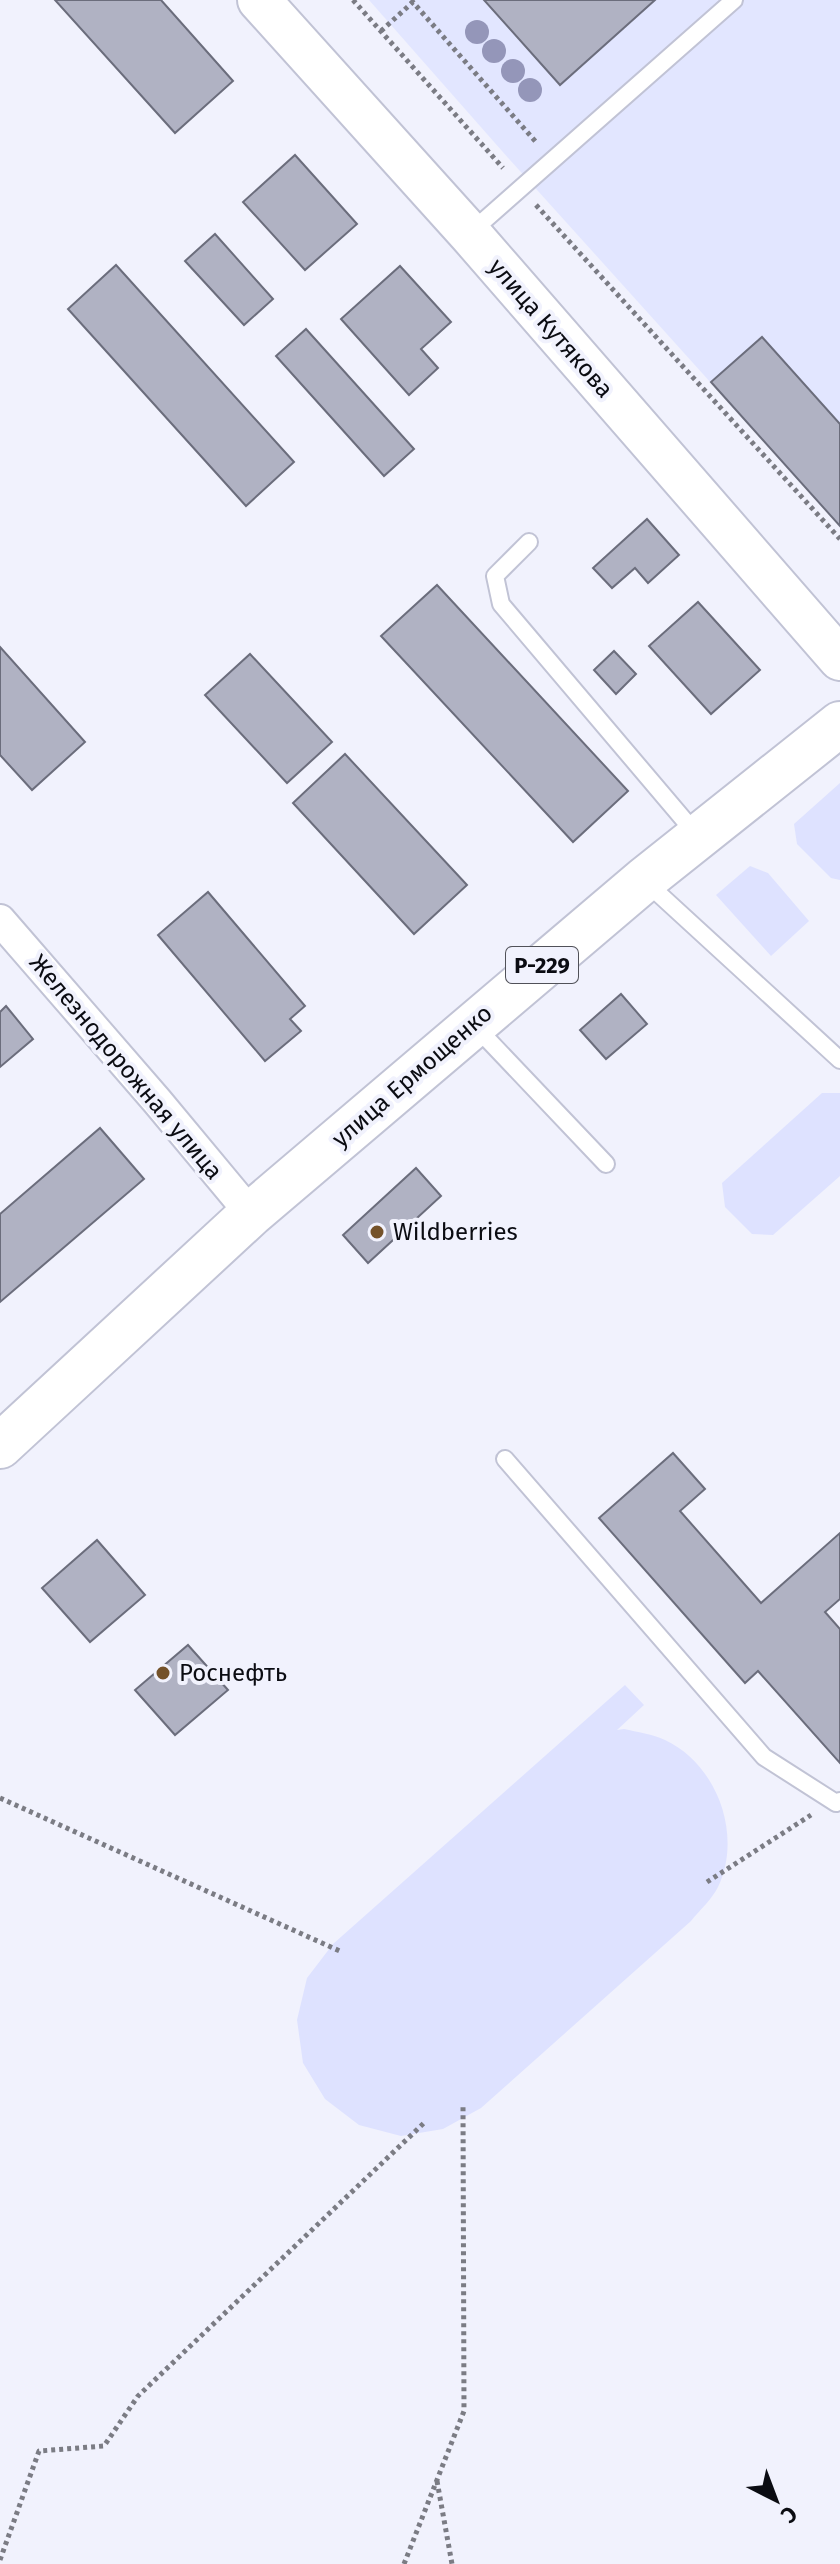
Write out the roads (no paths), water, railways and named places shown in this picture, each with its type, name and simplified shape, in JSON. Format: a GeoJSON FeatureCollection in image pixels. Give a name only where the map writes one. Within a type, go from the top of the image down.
{"type":"FeatureCollection","features":[{"type":"Feature","properties":{"kind":"highway","name":"улица Ермощенко"},"geometry":{"type":"LineString","coordinates":[[0,1446],[251,1214],[644,880],[840,724]]}},
{"type":"Feature","properties":{"kind":"main road","name":"улица Кутякова"},"geometry":{"type":"LineString","coordinates":[[259,0],[470,234],[840,659]]}},
{"type":"Feature","properties":{"kind":"street","name":"Железнодорожная улица"},"geometry":{"type":"LineString","coordinates":[[0,920],[251,1214]]}},
{"type":"Feature","properties":{"kind":"lane"},"geometry":{"type":"LineString","coordinates":[[470,234],[734,0]]}},
{"type":"Feature","properties":{"kind":"lane"},"geometry":{"type":"LineString","coordinates":[[529,542],[495,576],[501,604],[698,837]]}},
{"type":"Feature","properties":{"kind":"lane"},"geometry":{"type":"LineString","coordinates":[[644,880],[840,1060]]}},
{"type":"Feature","properties":{"kind":"lane"},"geometry":{"type":"LineString","coordinates":[[473,1024],[606,1164]]}},
{"type":"Feature","properties":{"kind":"lane"},"geometry":{"type":"LineString","coordinates":[[505,1459],[764,1757],[838,1802]]}},
{"type":"Feature","properties":{"kind":"place","name":"Wildberries"},"geometry":{"type":"Point","coordinates":[377,1232]}},
{"type":"Feature","properties":{"kind":"place","name":"Роснефть"},"geometry":{"type":"Point","coordinates":[163,1673]}}]}
